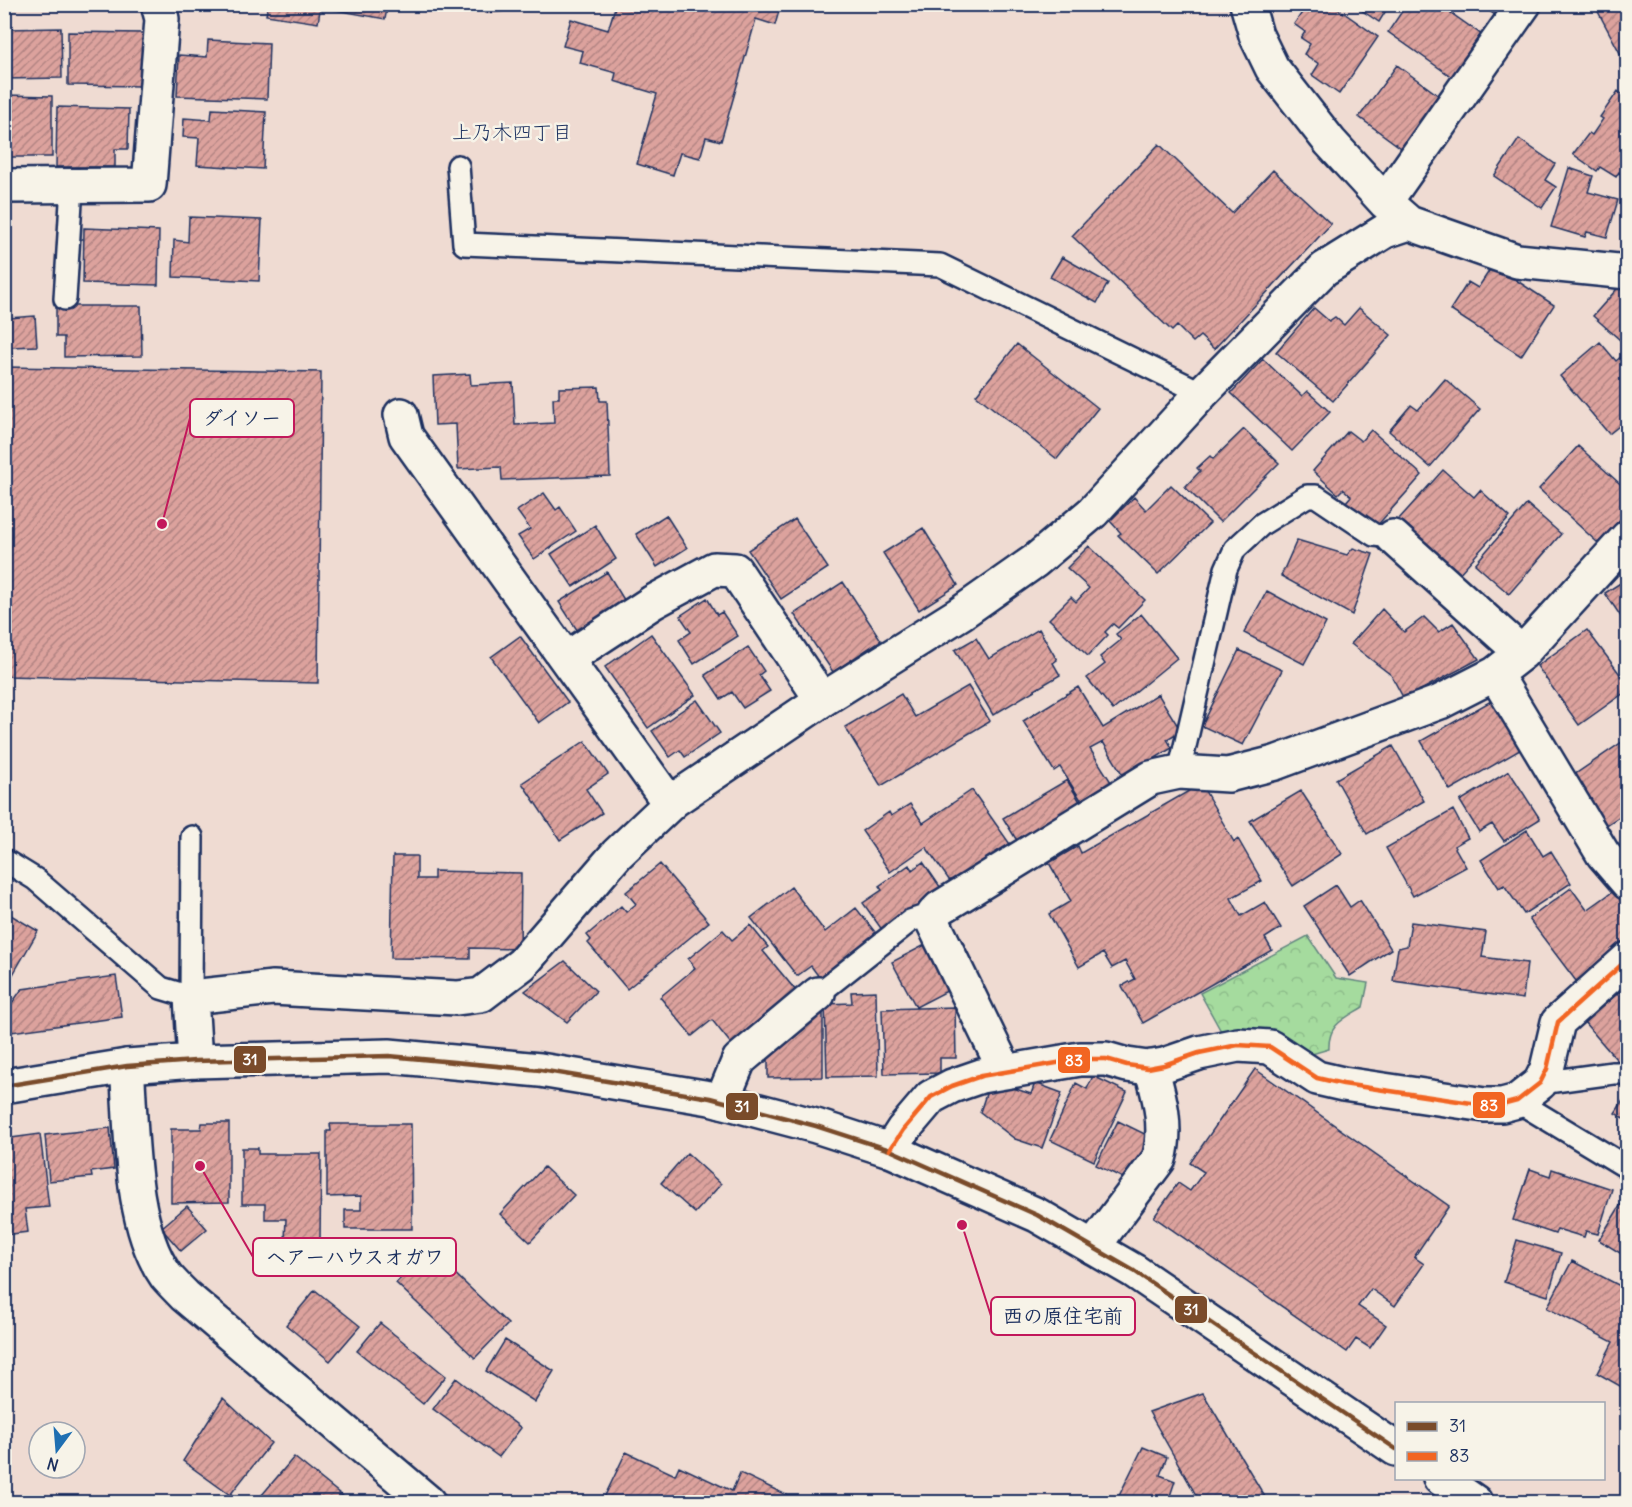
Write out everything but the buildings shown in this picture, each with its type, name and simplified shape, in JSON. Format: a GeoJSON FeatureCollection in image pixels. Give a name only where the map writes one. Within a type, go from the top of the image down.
{"type":"FeatureCollection","features":[{"type":"Feature","properties":{"kind":"street"},"geometry":{"type":"LineString","coordinates":[[4,186],[149,186],[162,19],[158,4]]}},
{"type":"Feature","properties":{"kind":"street"},"geometry":{"type":"LineString","coordinates":[[195,1061],[191,997],[273,988],[457,998],[481,995],[522,964],[617,854],[670,804],[822,700],[961,614],[1035,561],[1093,512],[1202,393],[1324,269],[1385,231],[1524,4]]}},
{"type":"Feature","properties":{"kind":"street"},"geometry":{"type":"LineString","coordinates":[[1248,5],[1256,35],[1272,68],[1330,142],[1397,213],[1516,261],[1628,272]]}},
{"type":"Feature","properties":{"kind":"street"},"geometry":{"type":"LineString","coordinates":[[401,415],[406,436],[670,804]]}},
{"type":"Feature","properties":{"kind":"street"},"geometry":{"type":"LineString","coordinates":[[1393,537],[1522,653]]}},
{"type":"Feature","properties":{"kind":"street"},"geometry":{"type":"LineString","coordinates":[[1003,1072],[999,1058],[936,930],[932,916],[940,908],[1151,778],[1179,772],[1228,775],[1275,763],[1440,702],[1495,674],[1522,653],[1628,537]]}},
{"type":"Feature","properties":{"kind":"street"},"geometry":{"type":"LineString","coordinates":[[566,659],[653,602],[714,569],[735,570],[822,700]]}},
{"type":"Feature","properties":{"kind":"street"},"geometry":{"type":"LineString","coordinates":[[1495,674],[1603,854],[1628,883]]}},
{"type":"Feature","properties":{"kind":"street"},"geometry":{"type":"LineString","coordinates":[[890,1150],[903,1130],[931,1097],[952,1086],[981,1076],[1080,1059],[1106,1059],[1127,1065],[1151,1067],[1199,1053],[1238,1045],[1269,1047],[1317,1078],[1342,1084],[1485,1105],[1502,1105],[1528,1092],[1547,1069],[1558,1022],[1628,959]]}},
{"type":"Feature","properties":{"kind":"street"},"geometry":{"type":"LineString","coordinates":[[722,1101],[739,1060],[818,994]]}},
{"type":"Feature","properties":{"kind":"street"},"geometry":{"type":"LineString","coordinates":[[4,1086],[127,1066],[195,1061],[389,1056],[540,1070],[722,1101],[816,1126],[890,1150],[1037,1215],[1134,1271],[1395,1448]]}},
{"type":"Feature","properties":{"kind":"street"},"geometry":{"type":"LineString","coordinates":[[127,1066],[137,1198],[145,1231],[166,1276],[185,1296],[428,1503]]}},
{"type":"Feature","properties":{"kind":"street"},"geometry":{"type":"LineString","coordinates":[[1093,1247],[1159,1160],[1163,1143],[1163,1123],[1158,1090],[1151,1067]]}},
{"type":"Feature","properties":{"kind":"street"},"geometry":{"type":"LineString","coordinates":[[1441,1480],[1475,1503]]}},
{"type":"Feature","properties":{"kind":"lane"},"geometry":{"type":"LineString","coordinates":[[458,166],[464,244],[940,265],[1202,393]]}},
{"type":"Feature","properties":{"kind":"lane"},"geometry":{"type":"LineString","coordinates":[[65,299],[72,186]]}},
{"type":"Feature","properties":{"kind":"lane"},"geometry":{"type":"LineString","coordinates":[[1179,772],[1226,569],[1235,549],[1262,524],[1307,496],[1316,495],[1374,535],[1393,537]]}},
{"type":"Feature","properties":{"kind":"lane"},"geometry":{"type":"LineString","coordinates":[[4,860],[35,879],[161,988],[191,997],[192,837]]}},
{"type":"Feature","properties":{"kind":"lane"},"geometry":{"type":"LineString","coordinates":[[818,994],[910,921],[932,916]]}},
{"type":"Feature","properties":{"kind":"lane"},"geometry":{"type":"LineString","coordinates":[[1528,1092],[1613,1073],[1628,1073]]}},
{"type":"Feature","properties":{"kind":"lane"},"geometry":{"type":"LineString","coordinates":[[1528,1092],[1628,1168]]}},
{"type":"Feature","properties":{"kind":"green space"},"geometry":{"type":"Polygon","coordinates":[[[1308,936],[1336,978],[1368,983],[1363,1007],[1338,1023],[1331,1034],[1329,1049],[1312,1054],[1280,1035],[1260,1029],[1222,1033],[1200,993],[1308,936]]]}},
{"type":"Feature","properties":{"kind":"transit line","name":"83"},"geometry":{"type":"LineString","coordinates":[[890,1150],[903,1130],[931,1097],[952,1086],[981,1076],[1080,1059],[1106,1059],[1148,1068],[1199,1053],[1238,1045],[1270,1047],[1317,1078],[1343,1084],[1485,1105],[1502,1105],[1517,1101],[1540,1083],[1547,1069],[1558,1022],[1628,959]]}},
{"type":"Feature","properties":{"kind":"transit line","name":"31"},"geometry":{"type":"LineString","coordinates":[[4,1086],[127,1066],[195,1061],[389,1056],[540,1070],[710,1098],[816,1126],[890,1150],[1037,1215],[1134,1271],[1395,1448]]}},
{"type":"Feature","properties":{"kind":"place","name":"ダイソー"},"geometry":{"type":"Point","coordinates":[162,524]}},
{"type":"Feature","properties":{"kind":"place","name":"ヘアーハウスオガワ"},"geometry":{"type":"Point","coordinates":[200,1166]}},
{"type":"Feature","properties":{"kind":"place","name":"西の原住宅前"},"geometry":{"type":"Point","coordinates":[962,1225]}},
{"type":"Feature","properties":{"kind":"district","name":"上乃木四丁目"},"geometry":{"type":"Point","coordinates":[512,132]}}]}
